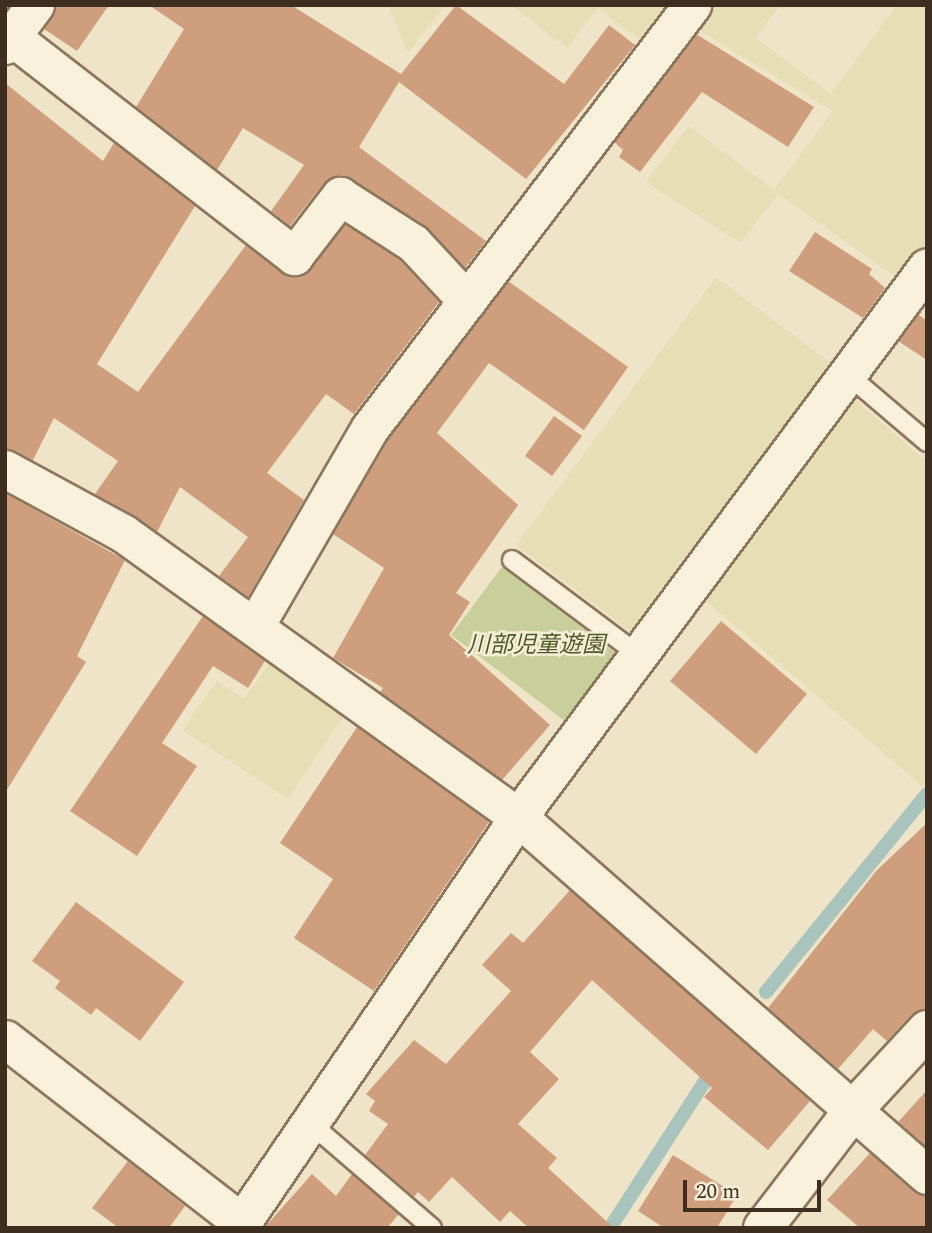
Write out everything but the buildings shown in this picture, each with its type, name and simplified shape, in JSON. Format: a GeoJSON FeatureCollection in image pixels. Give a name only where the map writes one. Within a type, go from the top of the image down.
{"type":"FeatureCollection","features":[{"type":"Feature","properties":{"kind":"street"},"geometry":{"type":"LineString","coordinates":[[35,5],[9,41],[294,256],[340,196],[413,243],[467,301]]}},
{"type":"Feature","properties":{"kind":"street"},"geometry":{"type":"LineString","coordinates":[[255,626],[370,428],[692,5]]}},
{"type":"Feature","properties":{"kind":"street"},"geometry":{"type":"LineString","coordinates":[[5,1040],[240,1225],[518,817],[927,267]]}},
{"type":"Feature","properties":{"kind":"street"},"geometry":{"type":"LineString","coordinates":[[5,469],[124,533],[518,817],[855,1108],[927,1175]]}},
{"type":"Feature","properties":{"kind":"street"},"geometry":{"type":"LineString","coordinates":[[763,1228],[855,1108],[927,1030]]}},
{"type":"Feature","properties":{"kind":"lane"},"geometry":{"type":"LineString","coordinates":[[847,374],[927,442]]}},
{"type":"Feature","properties":{"kind":"lane"},"geometry":{"type":"LineString","coordinates":[[512,560],[639,655]]}},
{"type":"Feature","properties":{"kind":"lane"},"geometry":{"type":"LineString","coordinates":[[310,1123],[432,1228]]}},
{"type":"Feature","properties":{"kind":"shaded area"},"geometry":{"type":"Polygon","coordinates":[[[388,5],[445,5],[408,53],[388,5]]]}},
{"type":"Feature","properties":{"kind":"shaded area"},"geometry":{"type":"Polygon","coordinates":[[[511,5],[674,5],[645,44],[598,8],[567,48],[511,5]]]}},
{"type":"Feature","properties":{"kind":"shaded area"},"geometry":{"type":"Polygon","coordinates":[[[707,5],[780,5],[756,38],[831,94],[897,5],[927,5],[927,246],[901,281],[778,194],[740,243],[646,182],[689,126],[774,190],[833,111],[691,26],[707,5]]]}},
{"type":"Feature","properties":{"kind":"shaded area"},"geometry":{"type":"Polygon","coordinates":[[[716,277],[836,367],[637,636],[516,545],[716,277]]]}},
{"type":"Feature","properties":{"kind":"shaded area"},"geometry":{"type":"Polygon","coordinates":[[[851,396],[927,462],[927,780],[922,786],[700,596],[851,396]]]}},
{"type":"Feature","properties":{"kind":"shaded area"},"geometry":{"type":"Polygon","coordinates":[[[272,660],[346,712],[288,799],[182,730],[217,681],[244,699],[272,660]]]}},
{"type":"Feature","properties":{"kind":"green space","name":"川部児童遊園"},"geometry":{"type":"Polygon","coordinates":[[[502,567],[621,657],[570,725],[451,635],[502,567]]]}},
{"type":"Feature","properties":{"kind":"waterway"},"geometry":{"type":"LineString","coordinates":[[766,992],[927,794]]}},
{"type":"Feature","properties":{"kind":"waterway"},"geometry":{"type":"LineString","coordinates":[[610,1228],[714,1067]]}}]}
